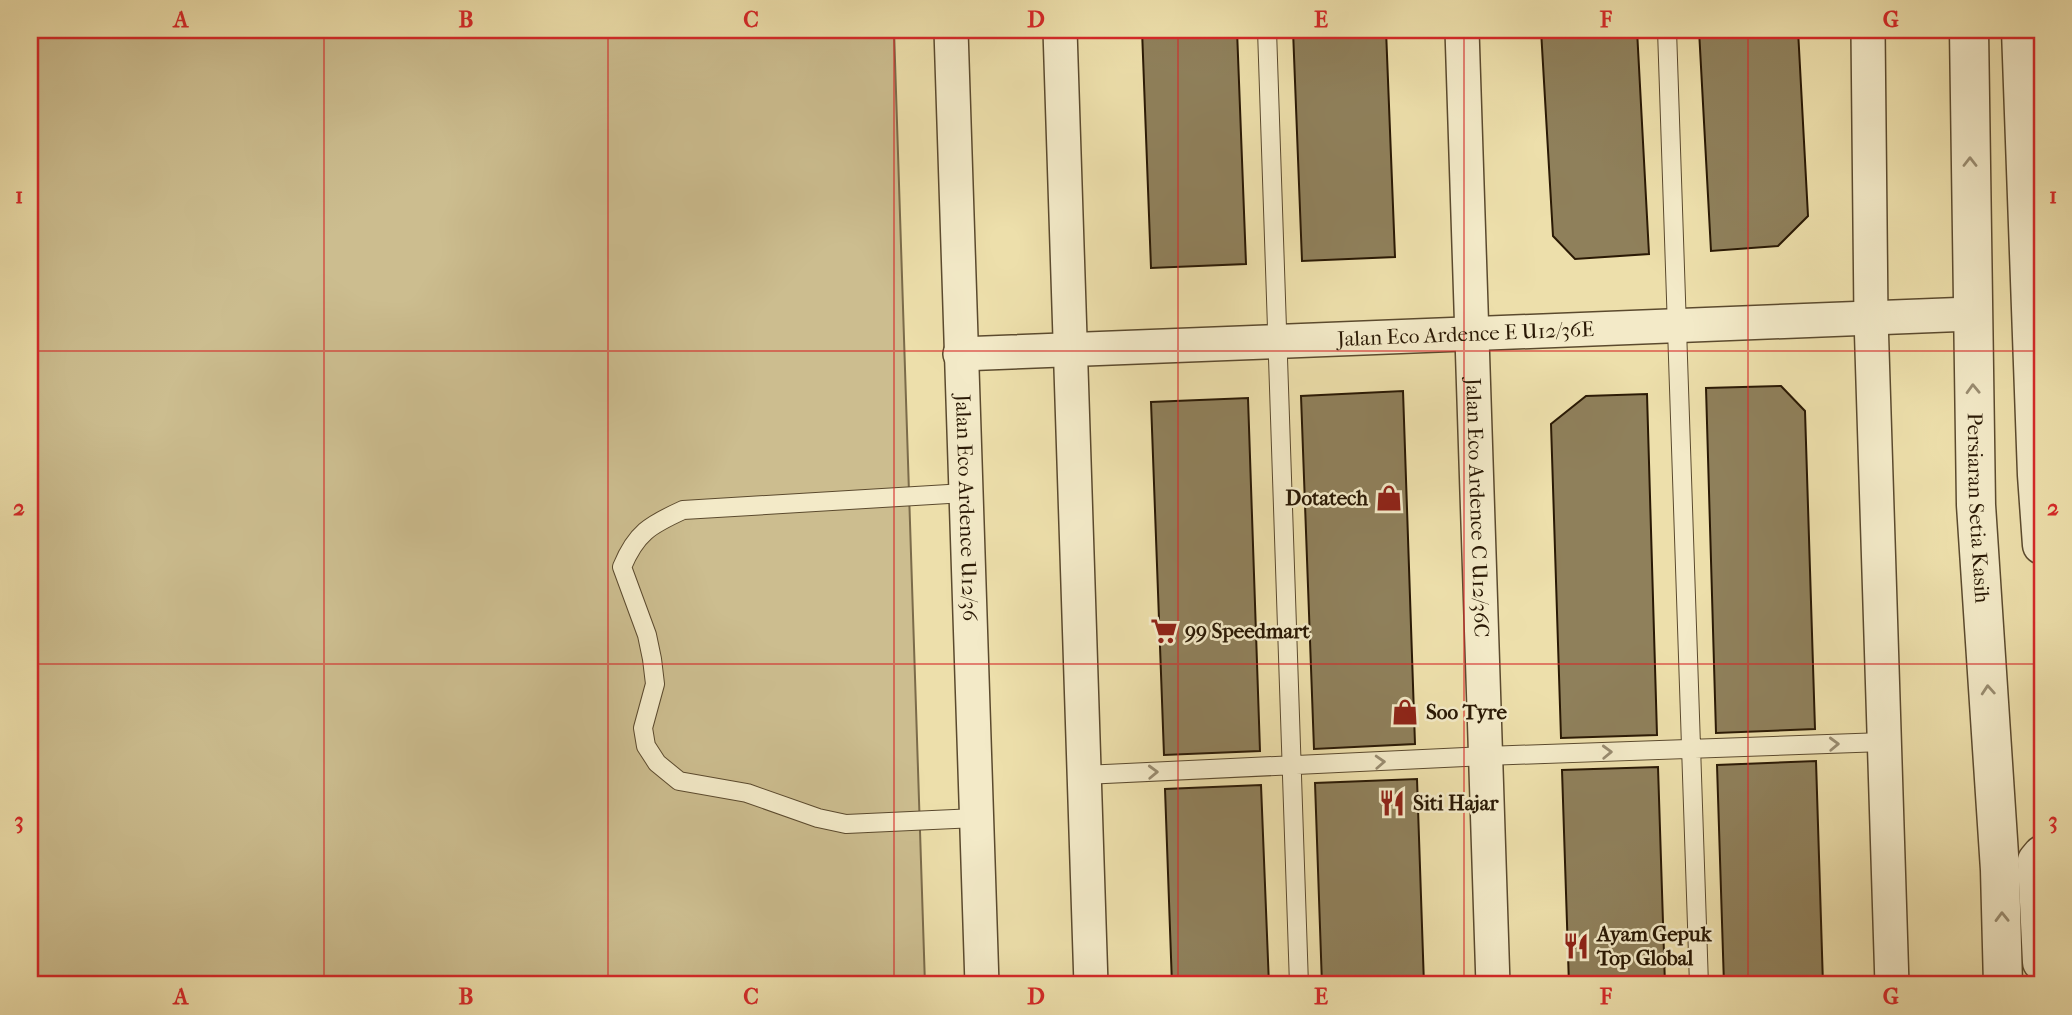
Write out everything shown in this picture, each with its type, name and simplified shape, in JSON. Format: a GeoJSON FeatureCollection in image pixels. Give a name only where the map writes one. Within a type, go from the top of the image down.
{"type":"FeatureCollection","features":[{"type":"Feature","properties":{"kind":"street","name":"Jalan Eco Ardence U12/36"},"geometry":{"type":"LineString","coordinates":[[951,30],[982,985]]}},
{"type":"Feature","properties":{"kind":"street"},"geometry":{"type":"LineString","coordinates":[[1060,30],[1091,985]]}},
{"type":"Feature","properties":{"kind":"street","name":"Jalan Eco Ardence C U12/36C"},"geometry":{"type":"LineString","coordinates":[[1462,30],[1493,985]]}},
{"type":"Feature","properties":{"kind":"street"},"geometry":{"type":"LineString","coordinates":[[1868,30],[1871,318],[1892,985]]}},
{"type":"Feature","properties":{"kind":"street","name":"Persiaran Setia Kasih"},"geometry":{"type":"LineString","coordinates":[[1969,30],[1971,314],[1976,505],[2000,870],[2003,985]]}},
{"type":"Feature","properties":{"kind":"street"},"geometry":{"type":"LineString","coordinates":[[2021,30],[2042,545]]}},
{"type":"Feature","properties":{"kind":"street","name":"Jalan Eco Ardence E U12/36E"},"geometry":{"type":"LineString","coordinates":[[960,354],[1971,314]]}},
{"type":"Feature","properties":{"kind":"street"},"geometry":{"type":"LineString","coordinates":[[2042,855],[2037,861],[2042,962]]}},
{"type":"Feature","properties":{"kind":"lane"},"geometry":{"type":"LineString","coordinates":[[1267,30],[1299,985]]}},
{"type":"Feature","properties":{"kind":"lane"},"geometry":{"type":"LineString","coordinates":[[1667,30],[1699,985]]}},
{"type":"Feature","properties":{"kind":"lane"},"geometry":{"type":"LineString","coordinates":[[965,493],[683,510],[650,525],[630,548],[622,568],[647,635],[652,659],[655,684],[643,728],[646,746],[657,763],[679,781],[747,793],[818,818],[846,824],[976,818]]}},
{"type":"Feature","properties":{"kind":"lane"},"geometry":{"type":"LineString","coordinates":[[1084,775],[1486,756],[1884,742]]}},
{"type":"Feature","properties":{"kind":"shaded area"},"geometry":{"type":"Polygon","coordinates":[[[30,30],[894,30],[925,985],[30,985],[30,30]]]}},
{"type":"Feature","properties":{"kind":"building"},"geometry":{"type":"Polygon","coordinates":[[[1142,30],[1237,30],[1246,264],[1151,268],[1142,30]]]}},
{"type":"Feature","properties":{"kind":"building"},"geometry":{"type":"Polygon","coordinates":[[[1293,30],[1386,30],[1395,257],[1302,261],[1293,30]]]}},
{"type":"Feature","properties":{"kind":"building"},"geometry":{"type":"Polygon","coordinates":[[[1541,30],[1637,30],[1649,254],[1575,259],[1553,236],[1541,30]]]}},
{"type":"Feature","properties":{"kind":"building"},"geometry":{"type":"Polygon","coordinates":[[[1699,30],[1798,30],[1808,216],[1778,246],[1711,251],[1699,30]]]}},
{"type":"Feature","properties":{"kind":"building"},"geometry":{"type":"Polygon","coordinates":[[[1781,386],[1805,411],[1815,729],[1716,733],[1706,388],[1781,386]]]}},
{"type":"Feature","properties":{"kind":"building"},"geometry":{"type":"Polygon","coordinates":[[[1403,391],[1415,744],[1314,749],[1301,396],[1403,391]]]}},
{"type":"Feature","properties":{"kind":"building"},"geometry":{"type":"Polygon","coordinates":[[[1647,394],[1657,735],[1561,738],[1551,424],[1586,396],[1647,394]]]}},
{"type":"Feature","properties":{"kind":"building"},"geometry":{"type":"Polygon","coordinates":[[[1248,398],[1260,751],[1164,755],[1151,402],[1248,398]]]}},
{"type":"Feature","properties":{"kind":"building"},"geometry":{"type":"Polygon","coordinates":[[[1816,761],[1823,985],[1724,985],[1717,765],[1816,761]]]}},
{"type":"Feature","properties":{"kind":"building"},"geometry":{"type":"Polygon","coordinates":[[[1658,767],[1665,985],[1569,985],[1562,770],[1658,767]]]}},
{"type":"Feature","properties":{"kind":"building"},"geometry":{"type":"Polygon","coordinates":[[[1417,779],[1424,985],[1322,985],[1315,783],[1417,779]]]}},
{"type":"Feature","properties":{"kind":"building"},"geometry":{"type":"Polygon","coordinates":[[[1261,785],[1269,985],[1172,985],[1165,789],[1261,785]]]}},
{"type":"Feature","properties":{"kind":"place","name":"Dotatech"},"geometry":{"type":"Point","coordinates":[1389,498]}},
{"type":"Feature","properties":{"kind":"place","name":"99 Speedmart"},"geometry":{"type":"Point","coordinates":[1164,631]}},
{"type":"Feature","properties":{"kind":"place","name":"Soo Tyre"},"geometry":{"type":"Point","coordinates":[1405,712]}},
{"type":"Feature","properties":{"kind":"place","name":"Siti Hajar"},"geometry":{"type":"Point","coordinates":[1392,803]}},
{"type":"Feature","properties":{"kind":"place","name":"Ayam Gepuk Top Global"},"geometry":{"type":"Point","coordinates":[1576,946]}}]}
